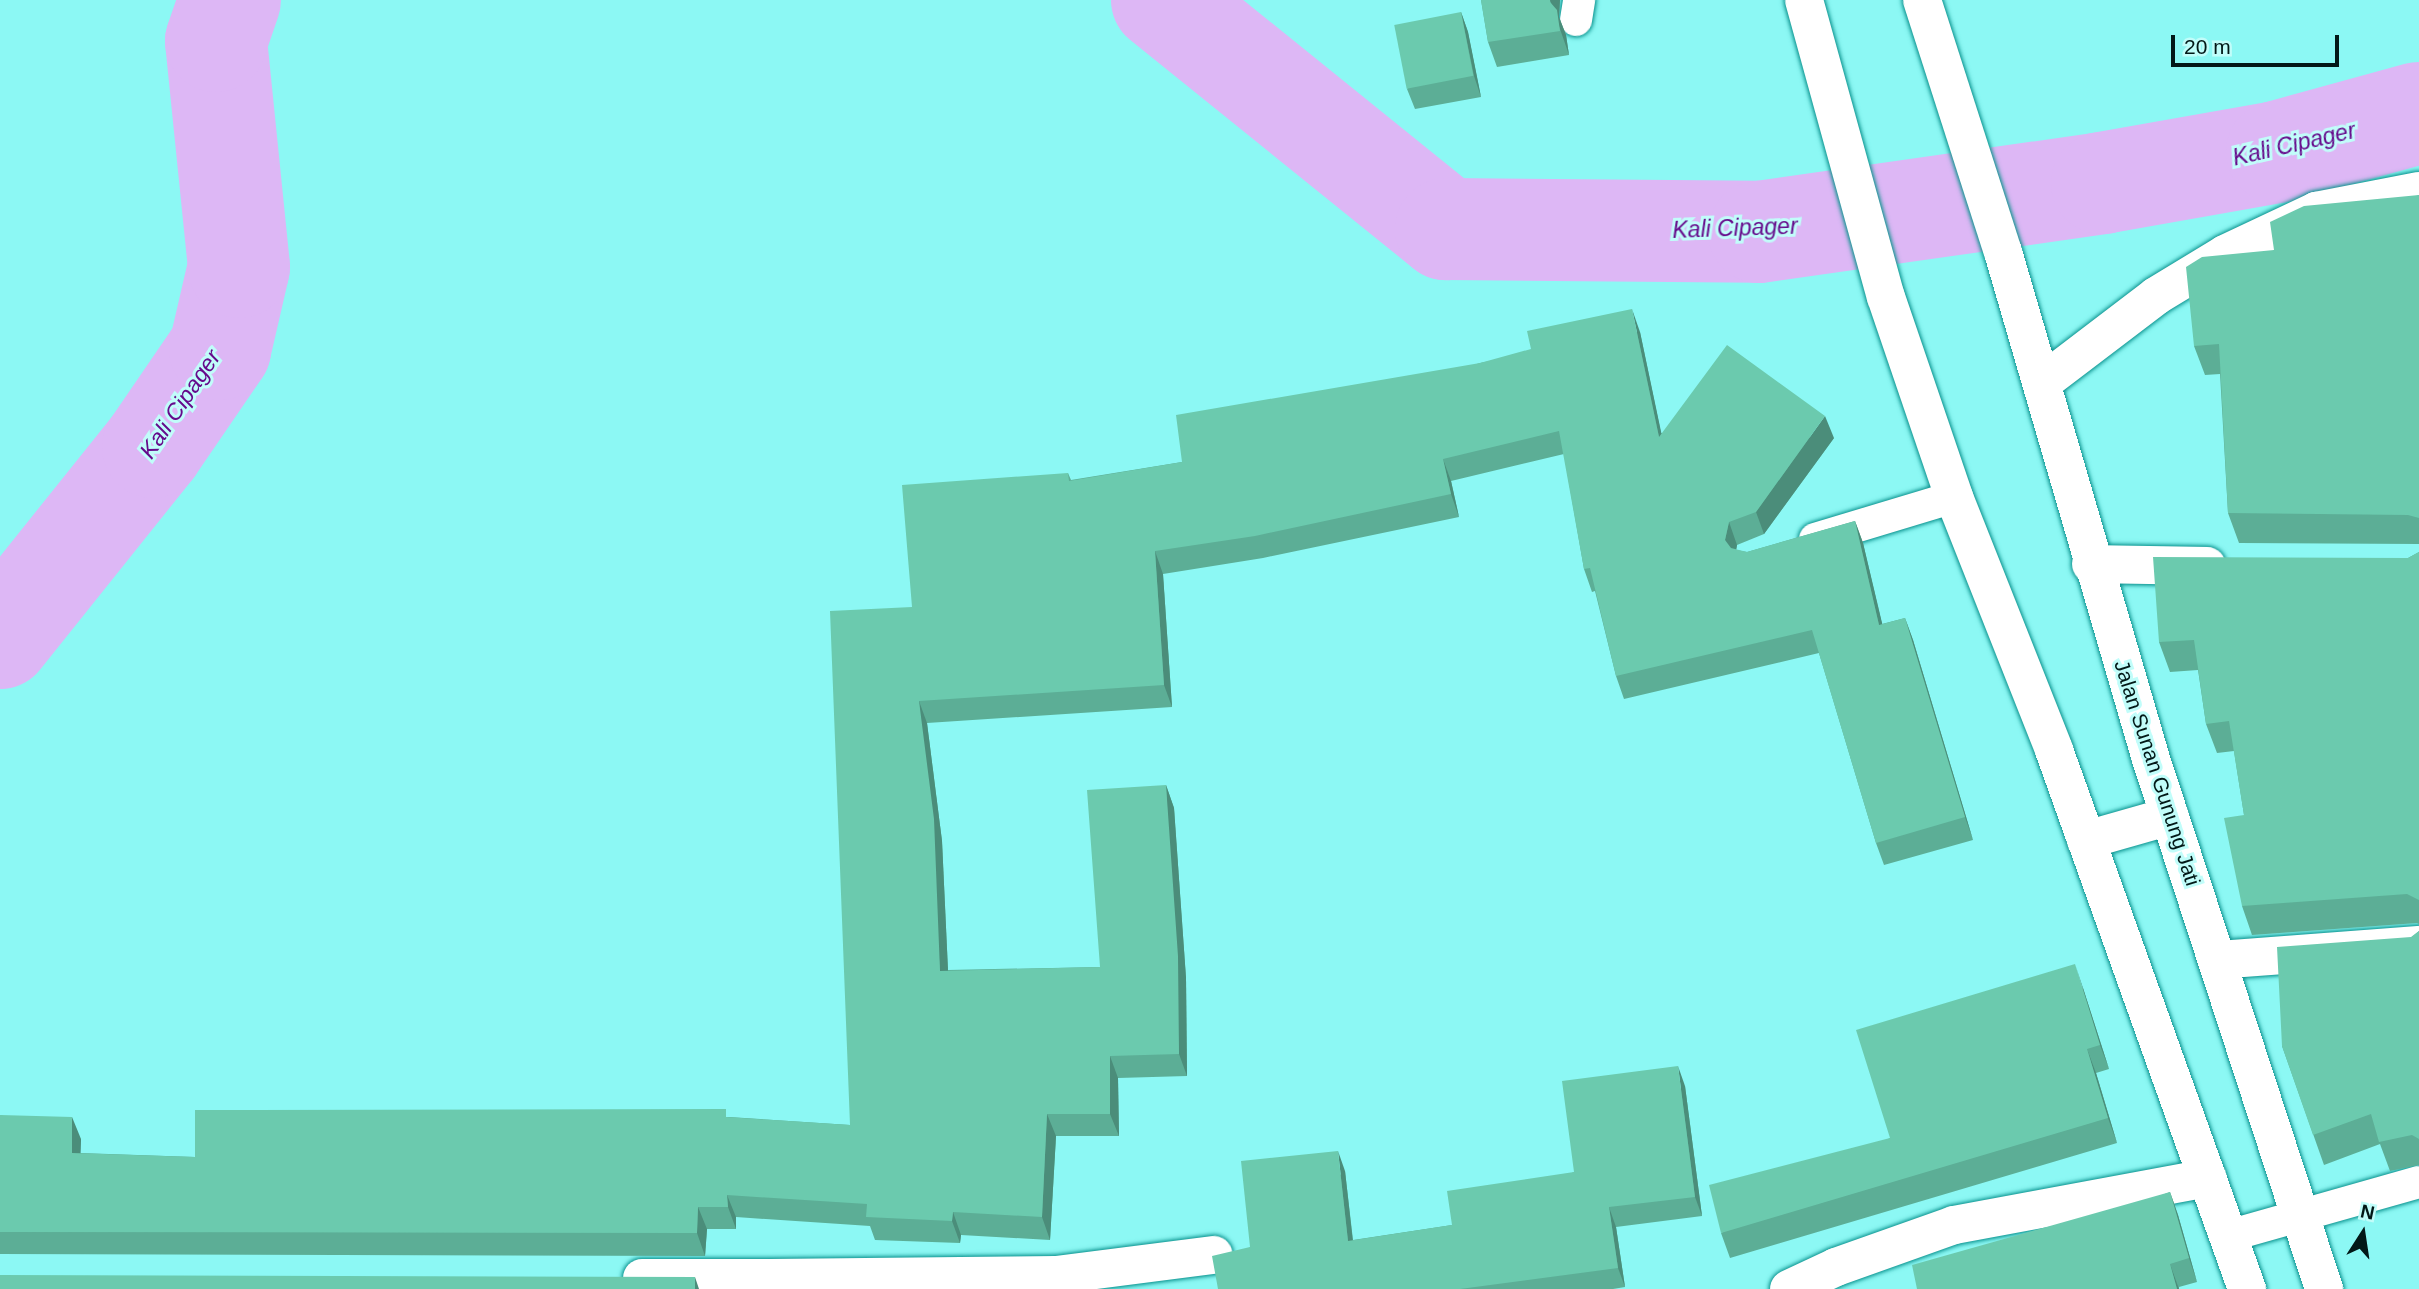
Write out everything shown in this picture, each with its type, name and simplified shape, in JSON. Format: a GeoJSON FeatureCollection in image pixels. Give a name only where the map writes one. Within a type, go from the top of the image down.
{"type":"FeatureCollection","features":[{"type":"Feature","properties":{"kind":"main road"},"geometry":{"type":"LineString","coordinates":[[1804,0],[1886,297],[1954,497],[2086,840],[2247,1289]]}},
{"type":"Feature","properties":{"kind":"main road","name":"Jalan Sunan Gunung Jati"},"geometry":{"type":"LineString","coordinates":[[1922,0],[2003,252],[2091,564],[2169,816],[2324,1289]]}},
{"type":"Feature","properties":{"kind":"main road"},"geometry":{"type":"LineString","coordinates":[[2042,383],[2156,296],[2225,254],[2316,211],[2419,191]]}},
{"type":"Feature","properties":{"kind":"main road"},"geometry":{"type":"LineString","coordinates":[[2091,564],[2239,566]]}},
{"type":"Feature","properties":{"kind":"main road"},"geometry":{"type":"LineString","coordinates":[[2086,840],[2169,816]]}},
{"type":"Feature","properties":{"kind":"main road"},"geometry":{"type":"LineString","coordinates":[[2218,960],[2419,945]]}},
{"type":"Feature","properties":{"kind":"main road"},"geometry":{"type":"LineString","coordinates":[[1789,1289],[1836,1267],[1954,1225],[2208,1178]]}},
{"type":"Feature","properties":{"kind":"main road"},"geometry":{"type":"LineString","coordinates":[[604,1278],[769,1284],[1057,1282],[1214,1255]]}},
{"type":"Feature","properties":{"kind":"lane"},"geometry":{"type":"LineString","coordinates":[[1785,550],[1954,497]]}},
{"type":"Feature","properties":{"kind":"lane"},"geometry":{"type":"LineString","coordinates":[[2228,1236],[2298,1213],[2419,1182]]}},
{"type":"Feature","properties":{"kind":"building"},"geometry":{"type":"Polygon","coordinates":[[[1481,0],[1550,0],[1557,10],[1560,31],[1488,42],[1481,0]]]}},
{"type":"Feature","properties":{"kind":"building"},"geometry":{"type":"Polygon","coordinates":[[[1461,12],[1473,76],[1407,89],[1394,25],[1461,12]]]}},
{"type":"Feature","properties":{"kind":"building"},"geometry":{"type":"Polygon","coordinates":[[[2419,195],[2419,518],[2408,515],[2228,513],[2219,344],[2194,346],[2186,267],[2202,257],[2274,250],[2270,222],[2304,206],[2419,195]]]}},
{"type":"Feature","properties":{"kind":"building"},"geometry":{"type":"Polygon","coordinates":[[[1632,309],[1659,437],[1727,345],[1825,416],[1756,512],[1729,522],[1725,540],[1731,548],[1747,552],[1855,521],[1879,625],[1905,618],[1965,817],[1876,843],[1812,630],[1616,676],[1590,568],[1584,569],[1559,431],[1443,459],[1451,494],[1255,536],[1155,551],[1164,685],[919,701],[934,819],[940,971],[1100,967],[1087,790],[1166,785],[1178,956],[1179,1054],[1110,1056],[1110,1114],[1047,1114],[1042,1217],[953,1212],[952,1221],[866,1217],[867,1204],[727,1195],[728,1207],[698,1207],[697,1233],[0,1232],[0,1115],[72,1117],[72,1153],[195,1157],[195,1110],[726,1109],[726,1117],[850,1125],[830,611],[912,607],[902,485],[1068,473],[1069,481],[1182,462],[1176,415],[1480,363],[1531,349],[1527,331],[1632,309]]]}},
{"type":"Feature","properties":{"kind":"building"},"geometry":{"type":"Polygon","coordinates":[[[2419,552],[2419,900],[2407,894],[2242,906],[2224,818],[2244,815],[2229,721],[2206,724],[2194,640],[2159,642],[2153,557],[2408,558],[2419,552]]]}},
{"type":"Feature","properties":{"kind":"building"},"geometry":{"type":"Polygon","coordinates":[[[2419,931],[2419,1139],[2412,1135],[2379,1142],[2371,1114],[2313,1135],[2282,1046],[2277,947],[2411,937],[2419,931]]]}},
{"type":"Feature","properties":{"kind":"building"},"geometry":{"type":"Polygon","coordinates":[[[2075,964],[2100,1045],[2087,1049],[2108,1118],[1721,1233],[1709,1185],[1890,1138],[1856,1030],[2075,964]]]}},
{"type":"Feature","properties":{"kind":"building"},"geometry":{"type":"Polygon","coordinates":[[[1678,1066],[1695,1197],[1609,1207],[1618,1268],[1460,1289],[1218,1289],[1212,1256],[1250,1247],[1241,1161],[1338,1151],[1348,1241],[1452,1225],[1447,1191],[1574,1172],[1562,1081],[1678,1066]]]}},
{"type":"Feature","properties":{"kind":"building"},"geometry":{"type":"Polygon","coordinates":[[[2170,1192],[2189,1258],[2170,1264],[2177,1289],[1917,1289],[1912,1265],[2170,1192]]]}},
{"type":"Feature","properties":{"kind":"building"},"geometry":{"type":"Polygon","coordinates":[[[0,1275],[695,1277],[695,1289],[0,1289],[0,1275]]]}},
{"type":"Feature","properties":{"kind":"waterway","name":"Kali Cipager"},"geometry":{"type":"LineString","coordinates":[[0,638],[153,447],[220,349],[239,267],[216,41],[230,0]]}},
{"type":"Feature","properties":{"kind":"waterway","name":"Kali Cipager"},"geometry":{"type":"LineString","coordinates":[[1162,0],[1446,229],[1759,232],[2102,183],[2277,152],[2419,113]]}}]}
